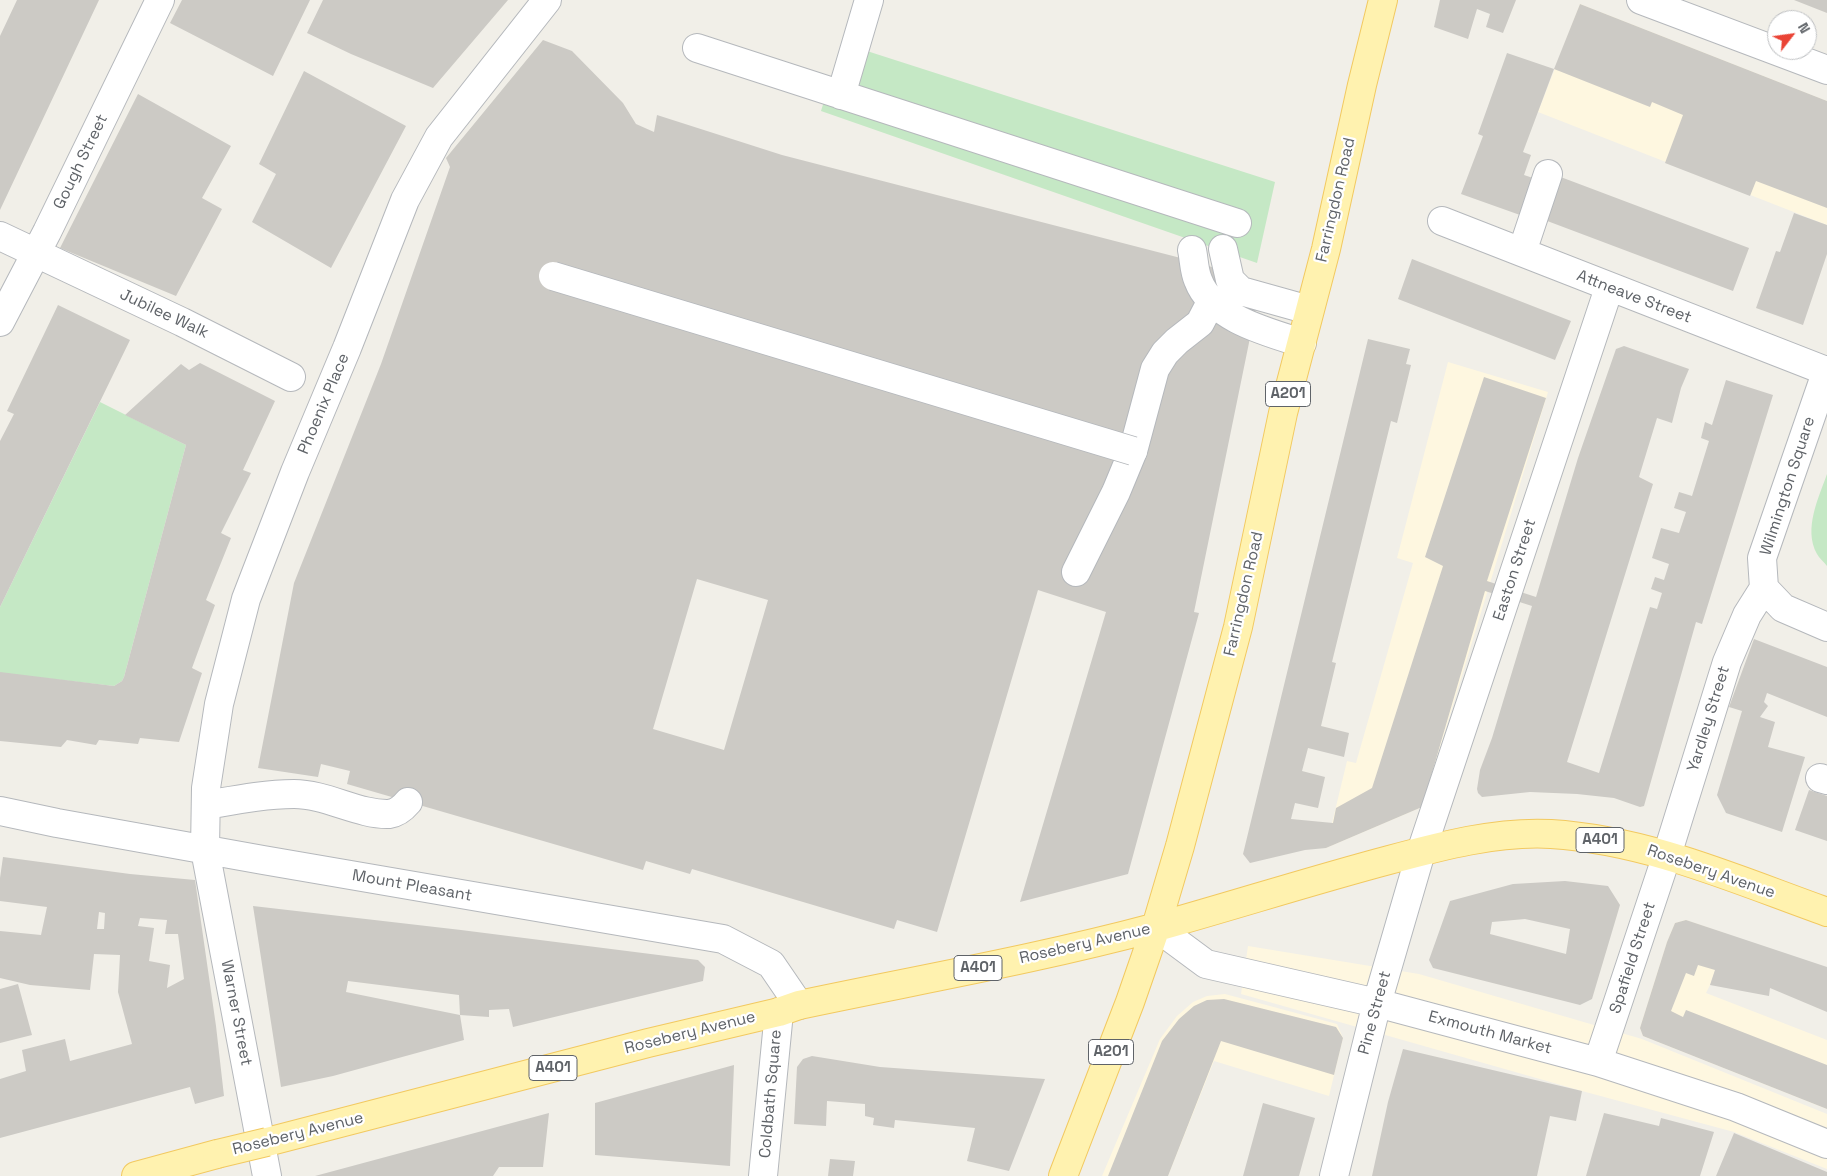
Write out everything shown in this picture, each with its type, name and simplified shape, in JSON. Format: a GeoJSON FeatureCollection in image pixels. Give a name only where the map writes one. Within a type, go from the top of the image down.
{"type":"FeatureCollection","features":[{"type":"Feature","properties":{"kind":"main road","name":"Farringdon Road"},"geometry":{"type":"LineString","coordinates":[[1063,1176],[1130,1002],[1156,927],[1180,846],[1238,627],[1283,413],[1326,250],[1382,0]]}},
{"type":"Feature","properties":{"kind":"main road","name":"Rosebery Avenue"},"geometry":{"type":"LineString","coordinates":[[136,1176],[789,1008],[1096,943],[1421,852],[1468,841],[1506,836],[1550,834],[1611,841],[1667,855],[1827,912]]}},
{"type":"Feature","properties":{"kind":"street","name":"Gough Street"},"geometry":{"type":"LineString","coordinates":[[0,322],[36,254],[160,0]]}},
{"type":"Feature","properties":{"kind":"street","name":"Phoenix Place"},"geometry":{"type":"LineString","coordinates":[[205,850],[206,788],[219,704],[246,600],[295,472],[347,348],[405,200],[416,157],[439,137],[547,0]]}},
{"type":"Feature","properties":{"kind":"street"},"geometry":{"type":"LineString","coordinates":[[840,95],[869,0]]}},
{"type":"Feature","properties":{"kind":"street"},"geometry":{"type":"LineString","coordinates":[[1641,0],[1827,70]]}},
{"type":"Feature","properties":{"kind":"street"},"geometry":{"type":"LineString","coordinates":[[697,48],[1238,223]]}},
{"type":"Feature","properties":{"kind":"street"},"geometry":{"type":"LineString","coordinates":[[1522,252],[1548,174]]}},
{"type":"Feature","properties":{"kind":"street","name":"Attneave Street"},"geometry":{"type":"LineString","coordinates":[[1442,221],[1609,288],[1827,371]]}},
{"type":"Feature","properties":{"kind":"street","name":"Jubilee Walk"},"geometry":{"type":"LineString","coordinates":[[0,236],[182,322],[291,377]]}},
{"type":"Feature","properties":{"kind":"street"},"geometry":{"type":"LineString","coordinates":[[1192,250],[1198,281],[1211,302],[1233,317],[1257,329],[1302,343]]}},
{"type":"Feature","properties":{"kind":"street"},"geometry":{"type":"LineString","coordinates":[[1223,250],[1230,280],[1242,290],[1309,310]]}},
{"type":"Feature","properties":{"kind":"street"},"geometry":{"type":"LineString","coordinates":[[554,276],[1133,451]]}},
{"type":"Feature","properties":{"kind":"street","name":"Easton Street"},"geometry":{"type":"LineString","coordinates":[[1421,852],[1609,288]]}},
{"type":"Feature","properties":{"kind":"street"},"geometry":{"type":"LineString","coordinates":[[1076,572],[1116,492],[1133,451],[1155,369],[1165,353],[1200,323],[1211,302]]}},
{"type":"Feature","properties":{"kind":"street","name":"Wilmington Square"},"geometry":{"type":"LineString","coordinates":[[1764,588],[1762,558],[1827,371]]}},
{"type":"Feature","properties":{"kind":"street"},"geometry":{"type":"LineString","coordinates":[[1764,588],[1783,608],[1827,627]]}},
{"type":"Feature","properties":{"kind":"street","name":"Yardley Street"},"geometry":{"type":"LineString","coordinates":[[1667,855],[1727,662],[1747,615],[1764,588]]}},
{"type":"Feature","properties":{"kind":"street"},"geometry":{"type":"LineString","coordinates":[[206,805],[263,795],[296,794],[330,800],[373,812],[390,814],[402,810],[408,802]]}},
{"type":"Feature","properties":{"kind":"street","name":"Mount Pleasant"},"geometry":{"type":"LineString","coordinates":[[0,811],[205,850],[722,939],[771,964],[789,1008]]}},
{"type":"Feature","properties":{"kind":"street","name":"Warner Street"},"geometry":{"type":"LineString","coordinates":[[205,850],[267,1176]]}},
{"type":"Feature","properties":{"kind":"street","name":"Pine Street"},"geometry":{"type":"LineString","coordinates":[[1334,1176],[1377,1003],[1421,852]]}},
{"type":"Feature","properties":{"kind":"street","name":"Spafield Street"},"geometry":{"type":"LineString","coordinates":[[1598,1062],[1667,855]]}},
{"type":"Feature","properties":{"kind":"street","name":"Exmouth Market"},"geometry":{"type":"LineString","coordinates":[[1156,927],[1206,964],[1377,1003],[1598,1062],[1736,1107],[1827,1144]]}},
{"type":"Feature","properties":{"kind":"street","name":"Coldbath Square"},"geometry":{"type":"LineString","coordinates":[[763,1176],[789,1008]]}},
{"type":"Feature","properties":{"kind":"shaded area"},"geometry":{"type":"Polygon","coordinates":[[[1580,4],[1827,101],[1827,225],[1538,112],[1580,4]]]}},
{"type":"Feature","properties":{"kind":"shaded area"},"geometry":{"type":"Polygon","coordinates":[[[1448,362],[1548,392],[1422,807],[1326,848],[1347,761],[1356,763],[1413,563],[1397,558],[1448,362]]]}},
{"type":"Feature","properties":{"kind":"shaded area"},"geometry":{"type":"Polygon","coordinates":[[[1686,920],[1727,934],[1706,993],[1827,1040],[1827,1109],[1643,1036],[1640,1028],[1667,942],[1675,923],[1686,920]]]}},
{"type":"Feature","properties":{"kind":"shaded area"},"geometry":{"type":"Polygon","coordinates":[[[1248,946],[1419,974],[1642,1039],[1827,1114],[1827,1169],[1734,1132],[1241,994],[1248,946]]]}},
{"type":"Feature","properties":{"kind":"shaded area"},"geometry":{"type":"Polygon","coordinates":[[[1225,994],[1337,1024],[1343,1038],[1329,1096],[1214,1061],[1168,1176],[1102,1176],[1160,1039],[1177,1016],[1193,1002],[1207,996],[1225,994]]]}},
{"type":"Feature","properties":{"kind":"green space"},"geometry":{"type":"Polygon","coordinates":[[[842,43],[1275,182],[1257,263],[821,111],[842,43]]]}},
{"type":"Feature","properties":{"kind":"green space"},"geometry":{"type":"Polygon","coordinates":[[[100,402],[186,445],[124,677],[122,681],[114,686],[0,673],[0,607],[100,402]]]}},
{"type":"Feature","properties":{"kind":"green space"},"geometry":{"type":"Polygon","coordinates":[[[1827,474],[1827,566],[1817,554],[1813,544],[1812,524],[1827,474]]]}},
{"type":"Feature","properties":{"kind":"building"},"geometry":{"type":"Polygon","coordinates":[[[17,0],[99,0],[0,210],[0,36],[17,0]]]}},
{"type":"Feature","properties":{"kind":"building"},"geometry":{"type":"Polygon","coordinates":[[[182,0],[310,0],[273,76],[170,23],[182,0]]]}},
{"type":"Feature","properties":{"kind":"building"},"geometry":{"type":"Polygon","coordinates":[[[323,0],[508,0],[433,88],[351,54],[307,33],[323,0]]]}},
{"type":"Feature","properties":{"kind":"building"},"geometry":{"type":"Polygon","coordinates":[[[1440,0],[1516,0],[1503,33],[1486,27],[1490,14],[1477,9],[1468,39],[1434,27],[1440,0]]]}},
{"type":"Feature","properties":{"kind":"building"},"geometry":{"type":"Polygon","coordinates":[[[1794,0],[1827,0],[1827,13],[1794,0]]]}},
{"type":"Feature","properties":{"kind":"building"},"geometry":{"type":"Polygon","coordinates":[[[1580,4],[1827,101],[1827,208],[1756,181],[1750,196],[1665,163],[1683,115],[1652,102],[1650,107],[1554,69],[1580,4]]]}},
{"type":"Feature","properties":{"kind":"building"},"geometry":{"type":"Polygon","coordinates":[[[543,40],[572,51],[623,103],[636,124],[654,132],[657,115],[782,155],[1200,263],[1261,284],[1194,612],[1199,613],[1128,874],[1020,902],[1106,612],[1038,590],[937,932],[897,920],[894,929],[692,869],[690,874],[646,861],[643,870],[347,784],[350,771],[321,764],[318,777],[258,768],[294,583],[381,364],[450,167],[446,158],[543,40]],[[697,579],[653,729],[724,750],[768,600],[697,579]]]}},
{"type":"Feature","properties":{"kind":"building"},"geometry":{"type":"Polygon","coordinates":[[[1507,53],[1554,69],[1523,152],[1531,155],[1524,175],[1533,178],[1520,215],[1461,194],[1483,136],[1478,134],[1507,53]]]}},
{"type":"Feature","properties":{"kind":"building"},"geometry":{"type":"Polygon","coordinates":[[[304,71],[406,126],[331,268],[252,222],[276,174],[259,164],[304,71]]]}},
{"type":"Feature","properties":{"kind":"building"},"geometry":{"type":"Polygon","coordinates":[[[138,94],[231,146],[202,198],[222,209],[176,296],[60,248],[138,94]]]}},
{"type":"Feature","properties":{"kind":"building"},"geometry":{"type":"Polygon","coordinates":[[[1558,176],[1749,248],[1733,291],[1542,219],[1558,176]]]}},
{"type":"Feature","properties":{"kind":"building"},"geometry":{"type":"Polygon","coordinates":[[[1794,213],[1827,225],[1827,254],[1803,325],[1756,308],[1776,251],[1780,252],[1794,213]]]}},
{"type":"Feature","properties":{"kind":"building"},"geometry":{"type":"Polygon","coordinates":[[[1412,259],[1571,321],[1555,360],[1398,299],[1412,259]]]}},
{"type":"Feature","properties":{"kind":"building"},"geometry":{"type":"Polygon","coordinates":[[[58,305],[130,340],[0,607],[0,441],[14,414],[7,411],[58,305]]]}},
{"type":"Feature","properties":{"kind":"building"},"geometry":{"type":"Polygon","coordinates":[[[1368,339],[1410,349],[1406,364],[1411,365],[1397,423],[1391,421],[1332,662],[1336,663],[1321,726],[1349,733],[1344,757],[1308,748],[1302,771],[1325,777],[1318,808],[1295,803],[1291,819],[1333,823],[1336,808],[1372,788],[1443,566],[1425,557],[1484,377],[1546,398],[1487,581],[1536,597],[1578,458],[1616,349],[1624,346],[1689,369],[1681,388],[1672,423],[1657,418],[1639,477],[1653,484],[1567,762],[1599,773],[1650,607],[1657,609],[1662,593],[1651,589],[1655,577],[1664,580],[1669,564],[1652,558],[1661,528],[1679,533],[1686,512],[1674,508],[1679,492],[1692,496],[1709,441],[1701,438],[1705,422],[1712,425],[1726,380],[1773,395],[1702,624],[1696,622],[1644,806],[1640,807],[1614,798],[1577,794],[1530,792],[1482,797],[1478,793],[1480,770],[1492,738],[1532,606],[1485,591],[1422,807],[1326,848],[1305,850],[1250,863],[1243,854],[1368,339]]]}},
{"type":"Feature","properties":{"kind":"building"},"geometry":{"type":"Polygon","coordinates":[[[200,363],[275,401],[243,470],[251,473],[221,533],[231,538],[206,600],[215,605],[192,668],[202,673],[179,742],[140,738],[138,744],[99,740],[96,745],[67,740],[61,747],[0,741],[0,672],[114,686],[122,681],[186,445],[125,415],[181,364],[189,370],[200,363]]]}},
{"type":"Feature","properties":{"kind":"building"},"geometry":{"type":"Polygon","coordinates":[[[1754,639],[1827,667],[1827,717],[1767,693],[1764,702],[1768,706],[1760,717],[1775,722],[1768,747],[1805,757],[1782,832],[1726,813],[1717,795],[1742,711],[1729,707],[1754,639]]]}},
{"type":"Feature","properties":{"kind":"building"},"geometry":{"type":"Polygon","coordinates":[[[1809,790],[1827,796],[1827,841],[1795,830],[1809,790]]]}},
{"type":"Feature","properties":{"kind":"building"},"geometry":{"type":"Polygon","coordinates":[[[3,857],[130,874],[195,880],[224,1096],[195,1104],[190,1087],[0,1138],[0,1079],[26,1071],[22,1050],[65,1039],[70,1061],[132,1044],[118,992],[120,955],[94,954],[90,990],[30,985],[0,978],[0,931],[41,935],[47,907],[0,901],[0,878],[3,857]],[[99,912],[97,929],[104,929],[105,913],[99,912]],[[140,918],[138,926],[154,928],[149,961],[170,965],[167,988],[184,979],[178,934],[165,934],[167,920],[140,918]]]}},
{"type":"Feature","properties":{"kind":"building"},"geometry":{"type":"Polygon","coordinates":[[[1565,881],[1608,886],[1620,905],[1592,999],[1580,1005],[1433,968],[1429,960],[1450,901],[1513,884],[1565,881]],[[1525,919],[1492,922],[1490,934],[1566,954],[1570,929],[1525,919]]]}},
{"type":"Feature","properties":{"kind":"building"},"geometry":{"type":"Polygon","coordinates":[[[253,906],[698,960],[705,967],[703,981],[513,1027],[509,1009],[489,1010],[489,1017],[460,1015],[464,1040],[333,1076],[281,1087],[253,906]],[[348,981],[346,992],[460,1015],[459,995],[348,981]]]}},
{"type":"Feature","properties":{"kind":"building"},"geometry":{"type":"Polygon","coordinates":[[[1686,920],[1827,967],[1827,1012],[1770,988],[1769,996],[1710,985],[1715,970],[1698,965],[1694,976],[1686,973],[1671,1011],[1683,1017],[1686,1010],[1827,1065],[1827,1109],[1643,1036],[1640,1028],[1667,942],[1675,923],[1686,920]]]}},
{"type":"Feature","properties":{"kind":"building"},"geometry":{"type":"Polygon","coordinates":[[[18,984],[32,1035],[0,1043],[0,989],[18,984]]]}},
{"type":"Feature","properties":{"kind":"building"},"geometry":{"type":"Polygon","coordinates":[[[1224,999],[1336,1027],[1343,1038],[1334,1075],[1221,1041],[1168,1176],[1108,1176],[1162,1041],[1179,1019],[1194,1006],[1207,1000],[1224,999]]]}},
{"type":"Feature","properties":{"kind":"building"},"geometry":{"type":"Polygon","coordinates":[[[1403,1049],[1582,1091],[1576,1121],[1550,1116],[1537,1176],[1372,1176],[1388,1102],[1403,1049]]]}},
{"type":"Feature","properties":{"kind":"building"},"geometry":{"type":"Polygon","coordinates":[[[812,1056],[880,1067],[1045,1079],[1009,1171],[967,1161],[975,1128],[895,1120],[894,1128],[873,1125],[874,1118],[865,1116],[865,1104],[827,1101],[826,1126],[794,1124],[797,1067],[803,1059],[812,1056]]]}},
{"type":"Feature","properties":{"kind":"building"},"geometry":{"type":"Polygon","coordinates":[[[734,1065],[730,1166],[595,1155],[595,1103],[734,1065]]]}},
{"type":"Feature","properties":{"kind":"building"},"geometry":{"type":"Polygon","coordinates":[[[1263,1103],[1315,1118],[1299,1176],[1243,1176],[1263,1103]]]}},
{"type":"Feature","properties":{"kind":"building"},"geometry":{"type":"Polygon","coordinates":[[[549,1113],[543,1167],[499,1167],[493,1176],[315,1176],[549,1113]]]}},
{"type":"Feature","properties":{"kind":"building"},"geometry":{"type":"Polygon","coordinates":[[[1604,1113],[1659,1126],[1661,1118],[1714,1132],[1700,1176],[1586,1176],[1604,1113]]]}},
{"type":"Feature","properties":{"kind":"building"},"geometry":{"type":"Polygon","coordinates":[[[1734,1133],[1827,1172],[1827,1176],[1716,1176],[1734,1133]]]}},
{"type":"Feature","properties":{"kind":"building"},"geometry":{"type":"Polygon","coordinates":[[[830,1159],[855,1161],[853,1176],[828,1176],[830,1159]]]}}]}
